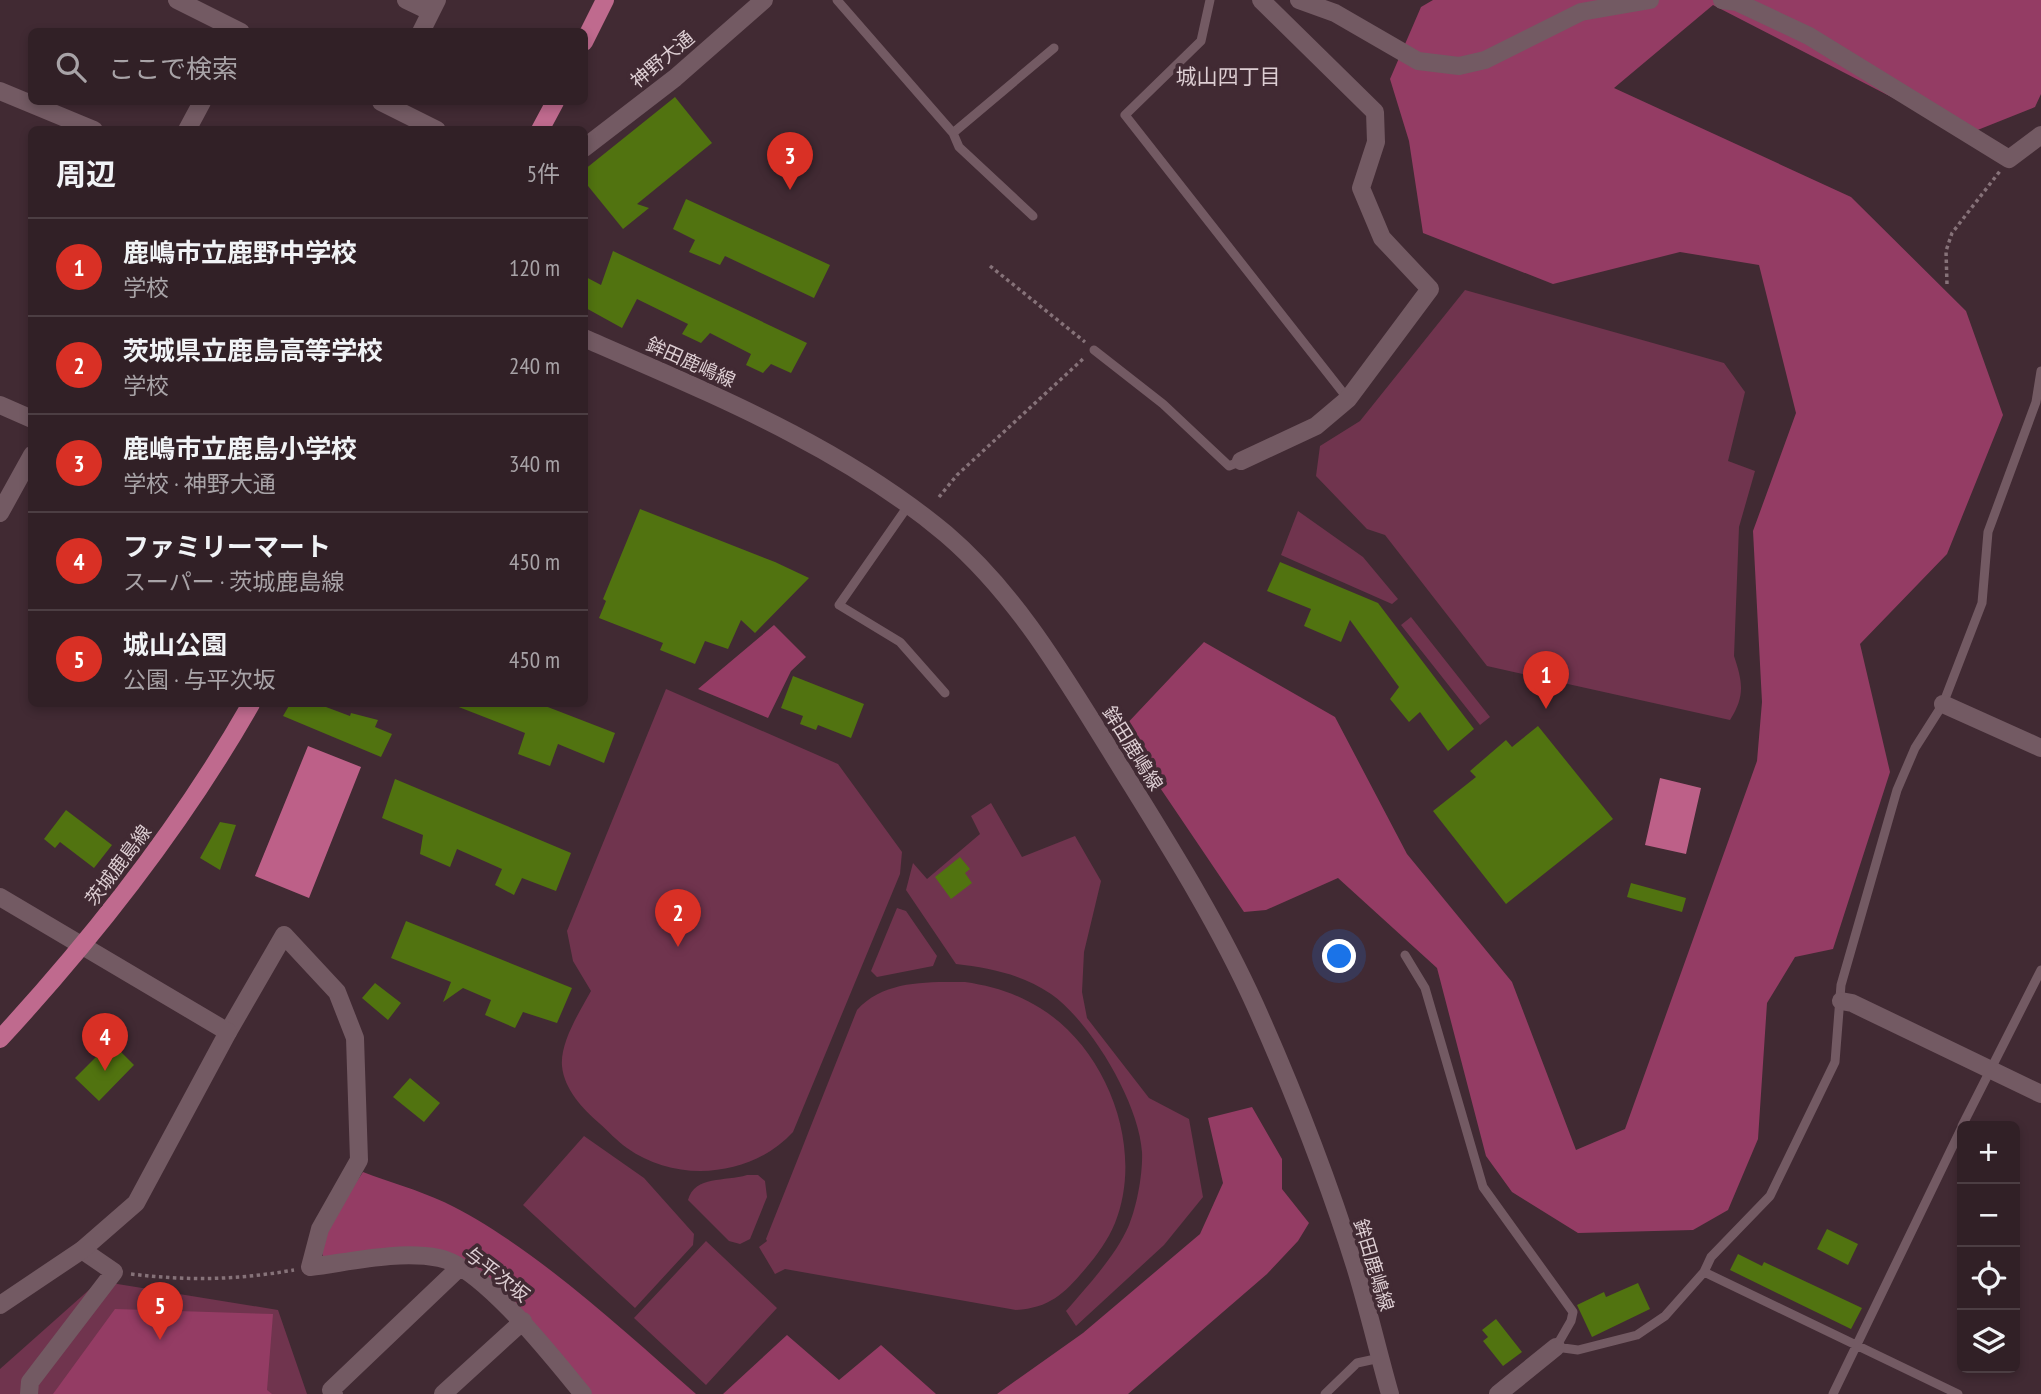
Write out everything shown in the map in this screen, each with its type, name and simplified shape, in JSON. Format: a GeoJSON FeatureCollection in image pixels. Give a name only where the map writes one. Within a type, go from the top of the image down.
{"type":"FeatureCollection","features":[{"type":"Feature","properties":{"kind":"main road"},"geometry":{"type":"LineString","coordinates":[[588,34],[605,0]]}},
{"type":"Feature","properties":{"kind":"main road"},"geometry":{"type":"LineString","coordinates":[[543,126],[554,105]]}},
{"type":"Feature","properties":{"kind":"main road","name":"茨城鹿島線"},"geometry":{"type":"LineString","coordinates":[[0,1039],[80,947],[191,802],[249,707]]}},
{"type":"Feature","properties":{"kind":"street"},"geometry":{"type":"LineString","coordinates":[[177,0],[233,28]]}},
{"type":"Feature","properties":{"kind":"street"},"geometry":{"type":"LineString","coordinates":[[406,0],[434,6],[423,28]]}},
{"type":"Feature","properties":{"kind":"street","name":"神野大通"},"geometry":{"type":"LineString","coordinates":[[588,145],[675,78],[764,0]]}},
{"type":"Feature","properties":{"kind":"street"},"geometry":{"type":"LineString","coordinates":[[1241,461],[1316,426],[1348,399],[1430,289],[1382,238],[1361,188],[1376,142],[1375,112],[1261,0]]}},
{"type":"Feature","properties":{"kind":"street"},"geometry":{"type":"LineString","coordinates":[[1299,0],[1335,13],[1418,61],[1460,66],[1485,61],[1581,12],[1650,0]]}},
{"type":"Feature","properties":{"kind":"street"},"geometry":{"type":"LineString","coordinates":[[1722,0],[1737,2],[1809,36],[2009,159],[2041,135]]}},
{"type":"Feature","properties":{"kind":"street"},"geometry":{"type":"LineString","coordinates":[[0,91],[28,103]]}},
{"type":"Feature","properties":{"kind":"street"},"geometry":{"type":"LineString","coordinates":[[34,105],[84,126]]}},
{"type":"Feature","properties":{"kind":"street"},"geometry":{"type":"LineString","coordinates":[[189,126],[200,105]]}},
{"type":"Feature","properties":{"kind":"street"},"geometry":{"type":"LineString","coordinates":[[390,105],[429,126]]}},
{"type":"Feature","properties":{"kind":"street","name":"鉾田鹿嶋線"},"geometry":{"type":"LineString","coordinates":[[588,340],[725,400],[791,433],[908,506],[969,555],[996,583],[1037,635],[1172,851],[1254,1002],[1323,1172],[1356,1268],[1390,1394]]}},
{"type":"Feature","properties":{"kind":"street"},"geometry":{"type":"LineString","coordinates":[[0,405],[28,417]]}},
{"type":"Feature","properties":{"kind":"street"},"geometry":{"type":"LineString","coordinates":[[0,513],[28,462]]}},
{"type":"Feature","properties":{"kind":"street"},"geometry":{"type":"LineString","coordinates":[[1943,704],[2041,748]]}},
{"type":"Feature","properties":{"kind":"street"},"geometry":{"type":"LineString","coordinates":[[0,897],[80,947],[228,1032]]}},
{"type":"Feature","properties":{"kind":"street"},"geometry":{"type":"LineString","coordinates":[[0,1305],[82,1250],[136,1203],[228,1032],[284,935],[337,992],[355,1038],[359,1160],[320,1229],[310,1267]]}},
{"type":"Feature","properties":{"kind":"street"},"geometry":{"type":"LineString","coordinates":[[1842,1001],[2041,1094]]}},
{"type":"Feature","properties":{"kind":"street"},"geometry":{"type":"LineString","coordinates":[[29,1394],[30,1382],[114,1272],[82,1250]]}},
{"type":"Feature","properties":{"kind":"street","name":"与平次坂"},"geometry":{"type":"LineString","coordinates":[[310,1267],[407,1257],[441,1258],[459,1268],[523,1321],[583,1394]]}},
{"type":"Feature","properties":{"kind":"street"},"geometry":{"type":"LineString","coordinates":[[334,1394],[331,1390],[459,1268]]}},
{"type":"Feature","properties":{"kind":"street"},"geometry":{"type":"LineString","coordinates":[[443,1394],[523,1321]]}},
{"type":"Feature","properties":{"kind":"street"},"geometry":{"type":"LineString","coordinates":[[1497,1394],[1556,1347]]}},
{"type":"Feature","properties":{"kind":"lane"},"geometry":{"type":"LineString","coordinates":[[837,0],[953,133],[959,147],[1033,216]]}},
{"type":"Feature","properties":{"kind":"lane"},"geometry":{"type":"LineString","coordinates":[[1210,0],[1201,41],[1125,115],[1348,399]]}},
{"type":"Feature","properties":{"kind":"lane"},"geometry":{"type":"LineString","coordinates":[[953,133],[1054,48]]}},
{"type":"Feature","properties":{"kind":"lane"},"geometry":{"type":"LineString","coordinates":[[1094,350],[1163,404],[1229,466],[1241,461]]}},
{"type":"Feature","properties":{"kind":"lane"},"geometry":{"type":"LineString","coordinates":[[1405,955],[1425,988],[1483,1187],[1573,1312],[1571,1321],[1556,1347],[1578,1350],[1637,1335],[1665,1316],[1704,1272],[1711,1257],[1770,1196],[1835,1062],[1840,1032],[1836,1018],[1842,1001],[1841,985],[1897,790],[1915,748],[1943,704],[1982,603],[1988,531],[2036,402],[2041,371]]}},
{"type":"Feature","properties":{"kind":"lane"},"geometry":{"type":"LineString","coordinates":[[908,506],[839,605],[900,642],[945,693]]}},
{"type":"Feature","properties":{"kind":"lane"},"geometry":{"type":"LineString","coordinates":[[1964,1121],[2041,970]]}},
{"type":"Feature","properties":{"kind":"lane"},"geometry":{"type":"LineString","coordinates":[[1833,1394],[1957,1136]]}},
{"type":"Feature","properties":{"kind":"lane"},"geometry":{"type":"LineString","coordinates":[[1704,1272],[1958,1394]]}},
{"type":"Feature","properties":{"kind":"lane"},"geometry":{"type":"LineString","coordinates":[[1325,1394],[1357,1363],[1380,1358]]}},
{"type":"Feature","properties":{"kind":"path"},"geometry":{"type":"LineString","coordinates":[[1947,284],[1946,251],[1952,233],[2009,159]]}},
{"type":"Feature","properties":{"kind":"path"},"geometry":{"type":"LineString","coordinates":[[939,497],[957,475],[1094,350],[990,266]]}},
{"type":"Feature","properties":{"kind":"path"},"geometry":{"type":"LineString","coordinates":[[114,1272],[179,1280],[242,1279],[310,1267]]}},
{"type":"Feature","properties":{"kind":"shaded area"},"geometry":{"type":"Polygon","coordinates":[[[1433,0],[2041,0],[2041,94],[2035,107],[1965,135],[1713,5],[1614,88],[1851,197],[1966,311],[2003,415],[1947,554],[1860,644],[1890,772],[1833,949],[1795,957],[1767,1003],[1758,1139],[1728,1210],[1693,1230],[1578,1233],[1512,1192],[1486,1156],[1437,968],[1338,878],[1266,910],[1244,912],[1121,730],[1204,642],[1335,717],[1407,854],[1512,982],[1576,1150],[1625,1129],[1757,761],[1762,702],[1753,531],[1796,413],[1759,265],[1680,252],[1553,284],[1423,233],[1409,141],[1390,79],[1421,7],[1433,0]]]}},
{"type":"Feature","properties":{"kind":"shaded area"},"geometry":{"type":"Polygon","coordinates":[[[1465,290],[1724,363],[1745,392],[1728,461],[1755,471],[1739,527],[1734,656],[1741,689],[1738,704],[1730,720],[1487,666],[1385,535],[1367,529],[1316,476],[1320,446],[1360,421],[1465,290]]]}},
{"type":"Feature","properties":{"kind":"shaded area"},"geometry":{"type":"Polygon","coordinates":[[[1298,511],[1363,557],[1398,599],[1392,604],[1281,555],[1298,511]]]}},
{"type":"Feature","properties":{"kind":"shaded area"},"geometry":{"type":"Polygon","coordinates":[[[1411,617],[1490,717],[1480,725],[1401,625],[1411,617]]]}},
{"type":"Feature","properties":{"kind":"shaded area"},"geometry":{"type":"Polygon","coordinates":[[[774,625],[806,657],[791,671],[768,718],[698,689],[774,625]]]}},
{"type":"Feature","properties":{"kind":"shaded area"},"geometry":{"type":"Polygon","coordinates":[[[666,689],[838,764],[902,852],[900,874],[793,1132],[757,1159],[713,1170],[691,1171],[668,1167],[627,1148],[581,1105],[566,1083],[562,1066],[567,1037],[591,991],[573,961],[567,931],[666,689]]]}},
{"type":"Feature","properties":{"kind":"shaded area"},"geometry":{"type":"Polygon","coordinates":[[[308,746],[361,767],[309,898],[255,876],[308,746]]]}},
{"type":"Feature","properties":{"kind":"shaded area"},"geometry":{"type":"Polygon","coordinates":[[[1660,778],[1701,788],[1686,854],[1645,845],[1660,778]]]}},
{"type":"Feature","properties":{"kind":"shaded area"},"geometry":{"type":"Polygon","coordinates":[[[991,803],[1022,857],[1075,836],[1101,881],[1084,952],[1082,992],[1087,1018],[1149,1098],[1189,1119],[1203,1197],[1164,1245],[1076,1326],[1066,1311],[1117,1248],[1135,1209],[1142,1152],[1132,1111],[1097,1043],[1066,1007],[1029,981],[993,970],[956,964],[906,890],[913,863],[927,879],[980,834],[971,816],[991,803]]]}},
{"type":"Feature","properties":{"kind":"shaded area"},"geometry":{"type":"Polygon","coordinates":[[[897,908],[906,911],[937,956],[933,966],[877,977],[871,971],[897,908]]]}},
{"type":"Feature","properties":{"kind":"shaded area"},"geometry":{"type":"Polygon","coordinates":[[[965,982],[1004,991],[1040,1008],[1064,1026],[1084,1048],[1101,1074],[1114,1103],[1122,1133],[1125,1164],[1123,1194],[1115,1223],[1102,1247],[1078,1277],[1056,1298],[1028,1309],[1016,1310],[785,1269],[775,1274],[759,1247],[767,1241],[857,1010],[868,1000],[893,988],[921,983],[965,982]]]}},
{"type":"Feature","properties":{"kind":"shaded area"},"geometry":{"type":"Polygon","coordinates":[[[1252,1107],[1282,1159],[1282,1189],[1309,1223],[1298,1241],[1267,1274],[1128,1394],[997,1394],[1083,1333],[1200,1234],[1223,1183],[1208,1118],[1252,1107]]]}},
{"type":"Feature","properties":{"kind":"shaded area"},"geometry":{"type":"Polygon","coordinates":[[[584,1136],[644,1178],[694,1234],[693,1245],[635,1308],[523,1205],[584,1136]]]}},
{"type":"Feature","properties":{"kind":"shaded area"},"geometry":{"type":"Polygon","coordinates":[[[363,1172],[444,1202],[510,1240],[607,1316],[696,1394],[589,1394],[464,1263],[324,1259],[323,1238],[327,1226],[363,1172]]]}},
{"type":"Feature","properties":{"kind":"shaded area"},"geometry":{"type":"Polygon","coordinates":[[[758,1175],[765,1181],[767,1197],[750,1239],[740,1244],[729,1241],[688,1200],[692,1192],[704,1183],[758,1175]]]}},
{"type":"Feature","properties":{"kind":"shaded area"},"geometry":{"type":"Polygon","coordinates":[[[706,1241],[777,1308],[706,1385],[634,1318],[706,1241]]]}},
{"type":"Feature","properties":{"kind":"shaded area"},"geometry":{"type":"Polygon","coordinates":[[[99,1281],[278,1310],[307,1394],[0,1394],[0,1369],[99,1281]]]}},
{"type":"Feature","properties":{"kind":"shaded area"},"geometry":{"type":"Polygon","coordinates":[[[115,1309],[273,1314],[267,1390],[272,1394],[53,1394],[115,1309]]]}},
{"type":"Feature","properties":{"kind":"shaded area"},"geometry":{"type":"Polygon","coordinates":[[[787,1335],[839,1380],[881,1345],[936,1394],[723,1394],[787,1335]]]}},
{"type":"Feature","properties":{"kind":"building"},"geometry":{"type":"Polygon","coordinates":[[[675,97],[712,143],[637,204],[649,208],[623,229],[588,186],[588,167],[675,97]]]}},
{"type":"Feature","properties":{"kind":"building"},"geometry":{"type":"Polygon","coordinates":[[[686,199],[830,265],[814,298],[725,256],[720,265],[689,252],[695,240],[673,229],[686,199]]]}},
{"type":"Feature","properties":{"kind":"building"},"geometry":{"type":"Polygon","coordinates":[[[613,251],[807,343],[791,373],[771,364],[763,373],[746,365],[751,354],[710,333],[701,343],[682,334],[688,324],[637,299],[622,328],[588,309],[588,278],[601,285],[613,251]]]}},
{"type":"Feature","properties":{"kind":"building"},"geometry":{"type":"Polygon","coordinates":[[[640,509],[809,578],[755,633],[741,620],[728,649],[705,641],[695,664],[660,650],[663,643],[599,618],[606,601],[603,599],[640,509]]]}},
{"type":"Feature","properties":{"kind":"building"},"geometry":{"type":"Polygon","coordinates":[[[1280,562],[1378,603],[1474,729],[1448,751],[1420,712],[1409,722],[1390,699],[1399,687],[1350,620],[1341,642],[1304,626],[1311,609],[1267,591],[1280,562]]]}},
{"type":"Feature","properties":{"kind":"building"},"geometry":{"type":"Polygon","coordinates":[[[793,676],[864,704],[851,738],[818,725],[816,730],[800,724],[803,716],[781,708],[793,676]]]}},
{"type":"Feature","properties":{"kind":"building"},"geometry":{"type":"Polygon","coordinates":[[[288,707],[326,707],[350,716],[351,713],[378,720],[375,727],[392,734],[381,757],[283,716],[288,707]]]}},
{"type":"Feature","properties":{"kind":"building"},"geometry":{"type":"Polygon","coordinates":[[[459,707],[548,707],[615,733],[604,763],[558,744],[550,766],[518,754],[525,733],[459,707]]]}},
{"type":"Feature","properties":{"kind":"building"},"geometry":{"type":"Polygon","coordinates":[[[1538,726],[1613,819],[1506,904],[1433,811],[1476,777],[1470,771],[1506,740],[1512,747],[1538,726]]]}},
{"type":"Feature","properties":{"kind":"building"},"geometry":{"type":"Polygon","coordinates":[[[395,779],[571,853],[556,891],[522,878],[514,895],[495,885],[502,869],[457,849],[450,867],[420,854],[423,835],[382,818],[395,779]]]}},
{"type":"Feature","properties":{"kind":"building"},"geometry":{"type":"Polygon","coordinates":[[[66,810],[112,845],[94,868],[60,842],[55,848],[44,839],[66,810]]]}},
{"type":"Feature","properties":{"kind":"building"},"geometry":{"type":"Polygon","coordinates":[[[220,822],[236,825],[220,870],[200,858],[220,822]]]}},
{"type":"Feature","properties":{"kind":"building"},"geometry":{"type":"Polygon","coordinates":[[[960,857],[970,869],[965,873],[972,883],[951,899],[935,877],[960,857]]]}},
{"type":"Feature","properties":{"kind":"building"},"geometry":{"type":"Polygon","coordinates":[[[1631,883],[1686,898],[1682,912],[1627,897],[1631,883]]]}},
{"type":"Feature","properties":{"kind":"building"},"geometry":{"type":"Polygon","coordinates":[[[406,921],[572,988],[557,1023],[523,1012],[515,1028],[485,1015],[491,1000],[463,988],[443,1002],[451,982],[391,958],[406,921]]]}},
{"type":"Feature","properties":{"kind":"building"},"geometry":{"type":"Polygon","coordinates":[[[375,983],[401,1003],[388,1020],[362,998],[375,983]]]}},
{"type":"Feature","properties":{"kind":"building"},"geometry":{"type":"Polygon","coordinates":[[[111,1042],[134,1065],[99,1101],[75,1078],[111,1042]]]}},
{"type":"Feature","properties":{"kind":"building"},"geometry":{"type":"Polygon","coordinates":[[[410,1078],[440,1103],[424,1122],[393,1097],[410,1078]]]}},
{"type":"Feature","properties":{"kind":"building"},"geometry":{"type":"Polygon","coordinates":[[[1827,1229],[1858,1244],[1848,1265],[1817,1249],[1827,1229]]]}},
{"type":"Feature","properties":{"kind":"building"},"geometry":{"type":"Polygon","coordinates":[[[1738,1254],[1762,1266],[1764,1262],[1862,1308],[1851,1329],[1730,1270],[1738,1254]]]}},
{"type":"Feature","properties":{"kind":"building"},"geometry":{"type":"Polygon","coordinates":[[[1638,1283],[1650,1309],[1592,1337],[1577,1305],[1604,1292],[1606,1297],[1638,1283]]]}},
{"type":"Feature","properties":{"kind":"building"},"geometry":{"type":"Polygon","coordinates":[[[1496,1319],[1522,1352],[1503,1366],[1483,1341],[1488,1337],[1482,1330],[1496,1319]]]}},
{"type":"Feature","properties":{"kind":"place","name":"鹿嶋市立鹿島小学校"},"geometry":{"type":"Point","coordinates":[790,190]}},
{"type":"Feature","properties":{"kind":"place","name":"鹿嶋市立鹿野中学校"},"geometry":{"type":"Point","coordinates":[1546,709]}},
{"type":"Feature","properties":{"kind":"place","name":"茨城県立鹿島高等学校"},"geometry":{"type":"Point","coordinates":[678,947]}},
{"type":"Feature","properties":{"kind":"place","name":"ファミリーマート"},"geometry":{"type":"Point","coordinates":[105,1071]}},
{"type":"Feature","properties":{"kind":"place","name":"城山公園"},"geometry":{"type":"Point","coordinates":[160,1340]}},
{"type":"Feature","properties":{"kind":"district","name":"城山四丁目"},"geometry":{"type":"Point","coordinates":[1228,77]}}]}
